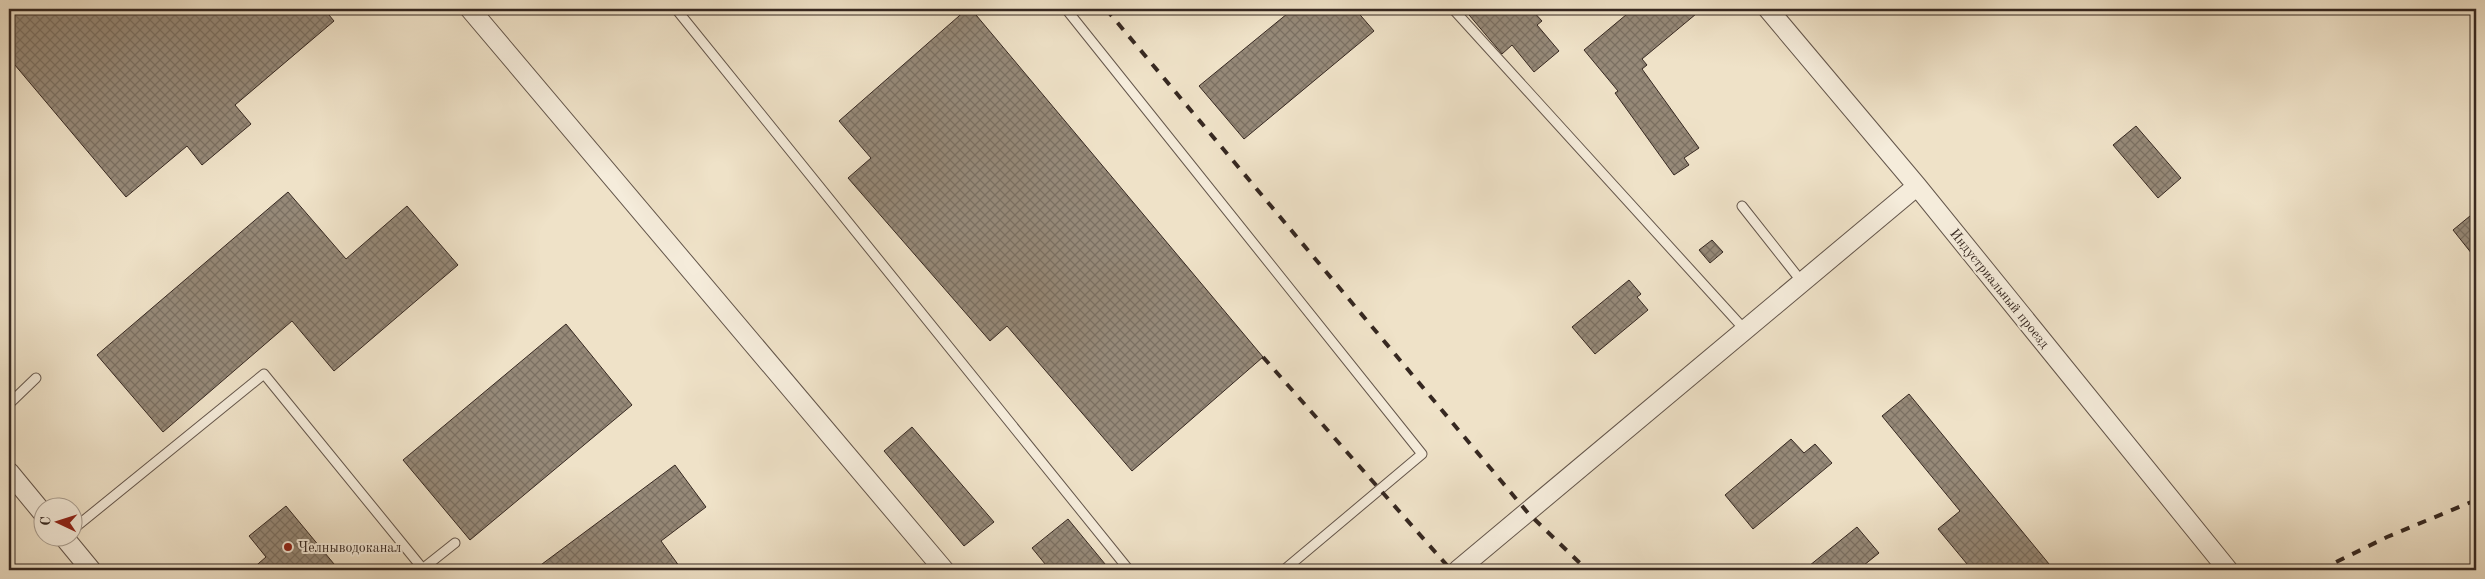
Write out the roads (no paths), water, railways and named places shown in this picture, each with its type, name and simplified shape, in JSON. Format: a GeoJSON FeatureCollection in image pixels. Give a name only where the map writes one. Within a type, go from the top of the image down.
{"type":"FeatureCollection","features":[{"type":"Feature","properties":{"kind":"street"},"geometry":{"type":"LineString","coordinates":[[472,9],[944,570]]}},
{"type":"Feature","properties":{"kind":"street","name":"Индустриальный проезд"},"geometry":{"type":"LineString","coordinates":[[1768,9],[1917,186],[2228,570]]}},
{"type":"Feature","properties":{"kind":"street"},"geometry":{"type":"LineString","coordinates":[[1458,570],[1917,186]]}},
{"type":"Feature","properties":{"kind":"street"},"geometry":{"type":"LineString","coordinates":[[9,472],[32,500]]}},
{"type":"Feature","properties":{"kind":"street"},"geometry":{"type":"LineString","coordinates":[[71,546],[91,570]]}},
{"type":"Feature","properties":{"kind":"lane"},"geometry":{"type":"LineString","coordinates":[[676,9],[1130,570]]}},
{"type":"Feature","properties":{"kind":"lane"},"geometry":{"type":"LineString","coordinates":[[1066,9],[1422,454],[1284,570]]}},
{"type":"Feature","properties":{"kind":"lane"},"geometry":{"type":"LineString","coordinates":[[1453,9],[1745,330]]}},
{"type":"Feature","properties":{"kind":"lane"},"geometry":{"type":"LineString","coordinates":[[1742,206],[1802,282]]}},
{"type":"Feature","properties":{"kind":"lane"},"geometry":{"type":"LineString","coordinates":[[82,522],[264,374],[422,570],[455,543]]}},
{"type":"Feature","properties":{"kind":"lane"},"geometry":{"type":"LineString","coordinates":[[9,404],[36,378]]}},
{"type":"Feature","properties":{"kind":"railway"},"geometry":{"type":"LineString","coordinates":[[1106,9],[1528,513],[1587,570]]}},
{"type":"Feature","properties":{"kind":"railway"},"geometry":{"type":"LineString","coordinates":[[1263,357],[1451,570]]}},
{"type":"Feature","properties":{"kind":"railway"},"geometry":{"type":"LineString","coordinates":[[2320,570],[2387,537],[2476,500]]}},
{"type":"Feature","properties":{"kind":"place","name":"Челныводоканал"},"geometry":{"type":"Point","coordinates":[288,547]}}]}
